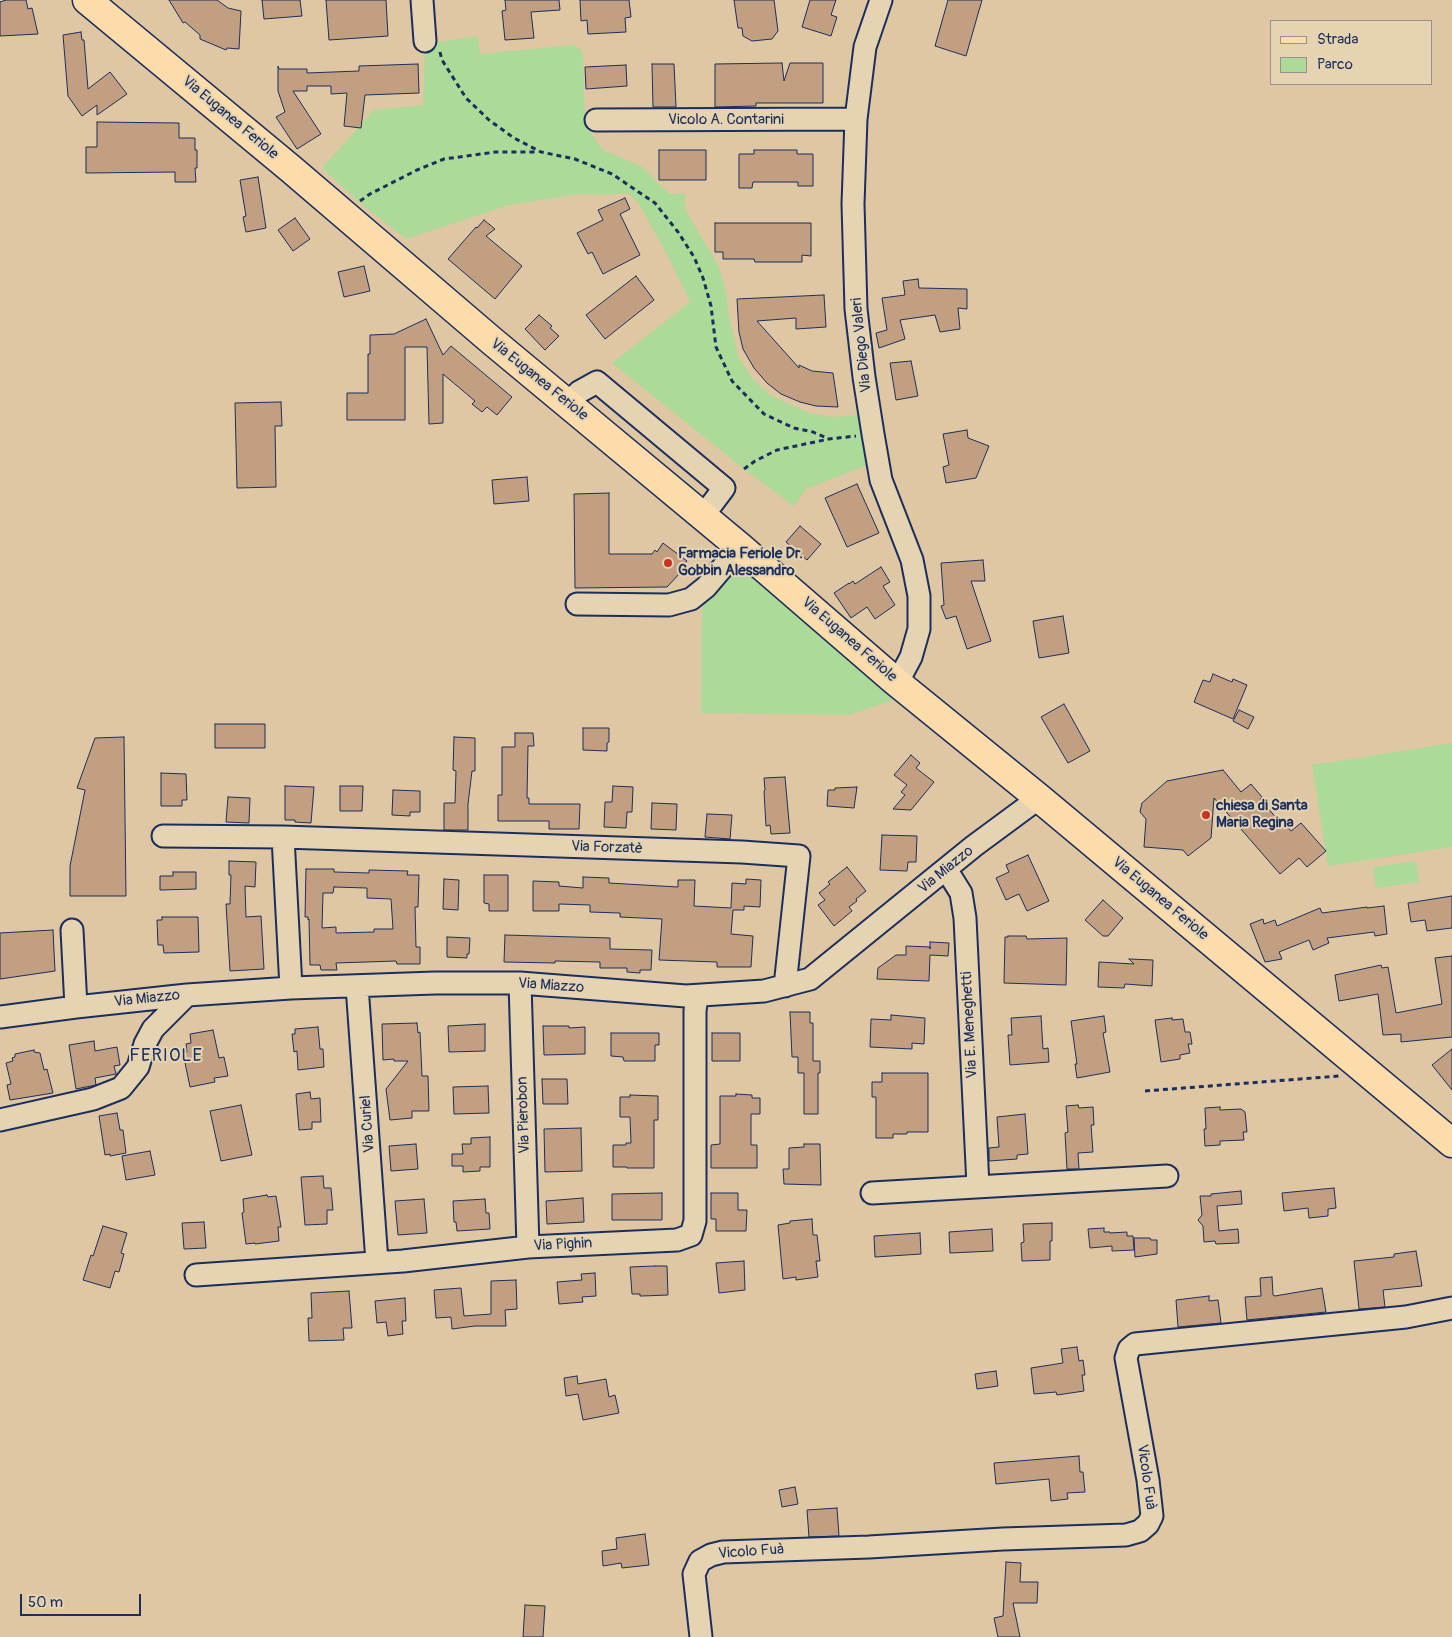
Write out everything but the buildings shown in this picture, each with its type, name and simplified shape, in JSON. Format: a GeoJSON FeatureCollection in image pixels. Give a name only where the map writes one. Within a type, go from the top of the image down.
{"type":"FeatureCollection","features":[{"type":"Feature","properties":{"kind":"main road","name":"Via Euganea Feriole"},"geometry":{"type":"LineString","coordinates":[[87,0],[740,547],[895,681],[1039,798],[1452,1143]]}},
{"type":"Feature","properties":{"kind":"street"},"geometry":{"type":"LineString","coordinates":[[422,0],[425,41]]}},
{"type":"Feature","properties":{"kind":"street","name":"Via Diego Valeri"},"geometry":{"type":"LineString","coordinates":[[881,0],[865,47],[856,119],[853,204],[856,309],[864,377],[881,480],[912,560],[919,596],[919,629],[912,657],[895,681]]}},
{"type":"Feature","properties":{"kind":"street","name":"Vicolo A. Contarini"},"geometry":{"type":"LineString","coordinates":[[596,120],[856,119]]}},
{"type":"Feature","properties":{"kind":"street"},"geometry":{"type":"LineString","coordinates":[[577,604],[669,605],[691,599],[706,587],[740,547]]}},
{"type":"Feature","properties":{"kind":"street","name":"Via Miazzo"},"geometry":{"type":"LineString","coordinates":[[0,1017],[187,995],[291,988],[435,983],[520,983],[697,996],[764,991],[810,979],[974,846],[1039,798]]}},
{"type":"Feature","properties":{"kind":"street","name":"Via Forzatè"},"geometry":{"type":"LineString","coordinates":[[164,836],[742,852],[799,856],[785,986]]}},
{"type":"Feature","properties":{"kind":"street"},"geometry":{"type":"LineString","coordinates":[[284,838],[291,988]]}},
{"type":"Feature","properties":{"kind":"street","name":"Via E. Meneghetti"},"geometry":{"type":"LineString","coordinates":[[946,870],[961,893],[965,918],[978,1186]]}},
{"type":"Feature","properties":{"kind":"street"},"geometry":{"type":"LineString","coordinates":[[72,930],[76,1007]]}},
{"type":"Feature","properties":{"kind":"street","name":"Via Pierobon"},"geometry":{"type":"LineString","coordinates":[[520,983],[528,1247]]}},
{"type":"Feature","properties":{"kind":"street","name":"Via Curiel"},"geometry":{"type":"LineString","coordinates":[[357,986],[377,1262]]}},
{"type":"Feature","properties":{"kind":"street"},"geometry":{"type":"LineString","coordinates":[[0,1120],[93,1099],[121,1088],[138,1067],[145,1044],[153,1029],[187,995]]}},
{"type":"Feature","properties":{"kind":"street","name":"Via Pighin"},"geometry":{"type":"LineString","coordinates":[[196,1274],[403,1261],[528,1247],[676,1240],[691,1235],[696,1221],[695,1011],[697,996]]}},
{"type":"Feature","properties":{"kind":"street"},"geometry":{"type":"LineString","coordinates":[[136,1000],[148,1012],[153,1029]]}},
{"type":"Feature","properties":{"kind":"street"},"geometry":{"type":"LineString","coordinates":[[872,1193],[1167,1176]]}},
{"type":"Feature","properties":{"kind":"street","name":"Vicolo Fuà"},"geometry":{"type":"LineString","coordinates":[[701,1637],[694,1574],[700,1561],[711,1555],[723,1552],[1126,1535],[1140,1531],[1148,1524],[1152,1516],[1150,1493],[1126,1358],[1129,1349],[1136,1344],[1398,1318],[1452,1308]]}},
{"type":"Feature","properties":{"kind":"path"},"geometry":{"type":"LineString","coordinates":[[425,41],[438,43],[442,60],[452,78],[466,98],[477,109],[514,138],[541,152]]}},
{"type":"Feature","properties":{"kind":"path"},"geometry":{"type":"LineString","coordinates":[[360,202],[370,194],[417,170],[444,159],[496,152],[541,152],[575,159],[612,174],[655,203],[678,232],[694,257],[703,278],[711,306],[716,347],[732,381],[764,414],[794,428],[813,432],[829,439]]}},
{"type":"Feature","properties":{"kind":"path"},"geometry":{"type":"LineString","coordinates":[[744,469],[754,461],[777,450],[829,439],[874,434]]}},
{"type":"Feature","properties":{"kind":"path"},"geometry":{"type":"LineString","coordinates":[[1145,1091],[1348,1075]]}},
{"type":"Feature","properties":{"kind":"green space"},"geometry":{"type":"Polygon","coordinates":[[[478,36],[480,54],[574,45],[583,52],[585,123],[603,150],[641,166],[669,194],[685,194],[685,209],[719,267],[726,292],[738,356],[751,377],[770,395],[809,413],[831,417],[858,415],[870,464],[806,489],[794,506],[744,469],[612,363],[690,302],[668,256],[639,204],[628,193],[609,195],[580,194],[509,205],[406,239],[359,202],[322,168],[374,110],[423,105],[425,44],[478,36]]]}},
{"type":"Feature","properties":{"kind":"green space"},"geometry":{"type":"Polygon","coordinates":[[[743,573],[755,577],[896,699],[849,715],[701,713],[702,603],[730,575],[743,573]]]}},
{"type":"Feature","properties":{"kind":"green space"},"geometry":{"type":"Polygon","coordinates":[[[1452,743],[1452,847],[1328,866],[1312,765],[1452,743]]]}},
{"type":"Feature","properties":{"kind":"green space"},"geometry":{"type":"Polygon","coordinates":[[[1416,861],[1419,882],[1376,888],[1373,867],[1416,861]]]}},
{"type":"Feature","properties":{"kind":"place","name":"Farmacia Feriole Dr. Gobbin Alessandro"},"geometry":{"type":"Point","coordinates":[668,563]}},
{"type":"Feature","properties":{"kind":"place","name":"chiesa di Santa Maria Regina"},"geometry":{"type":"Point","coordinates":[1206,815]}},
{"type":"Feature","properties":{"kind":"district","name":"FERIOLE"},"geometry":{"type":"Point","coordinates":[166,1056]}}]}
